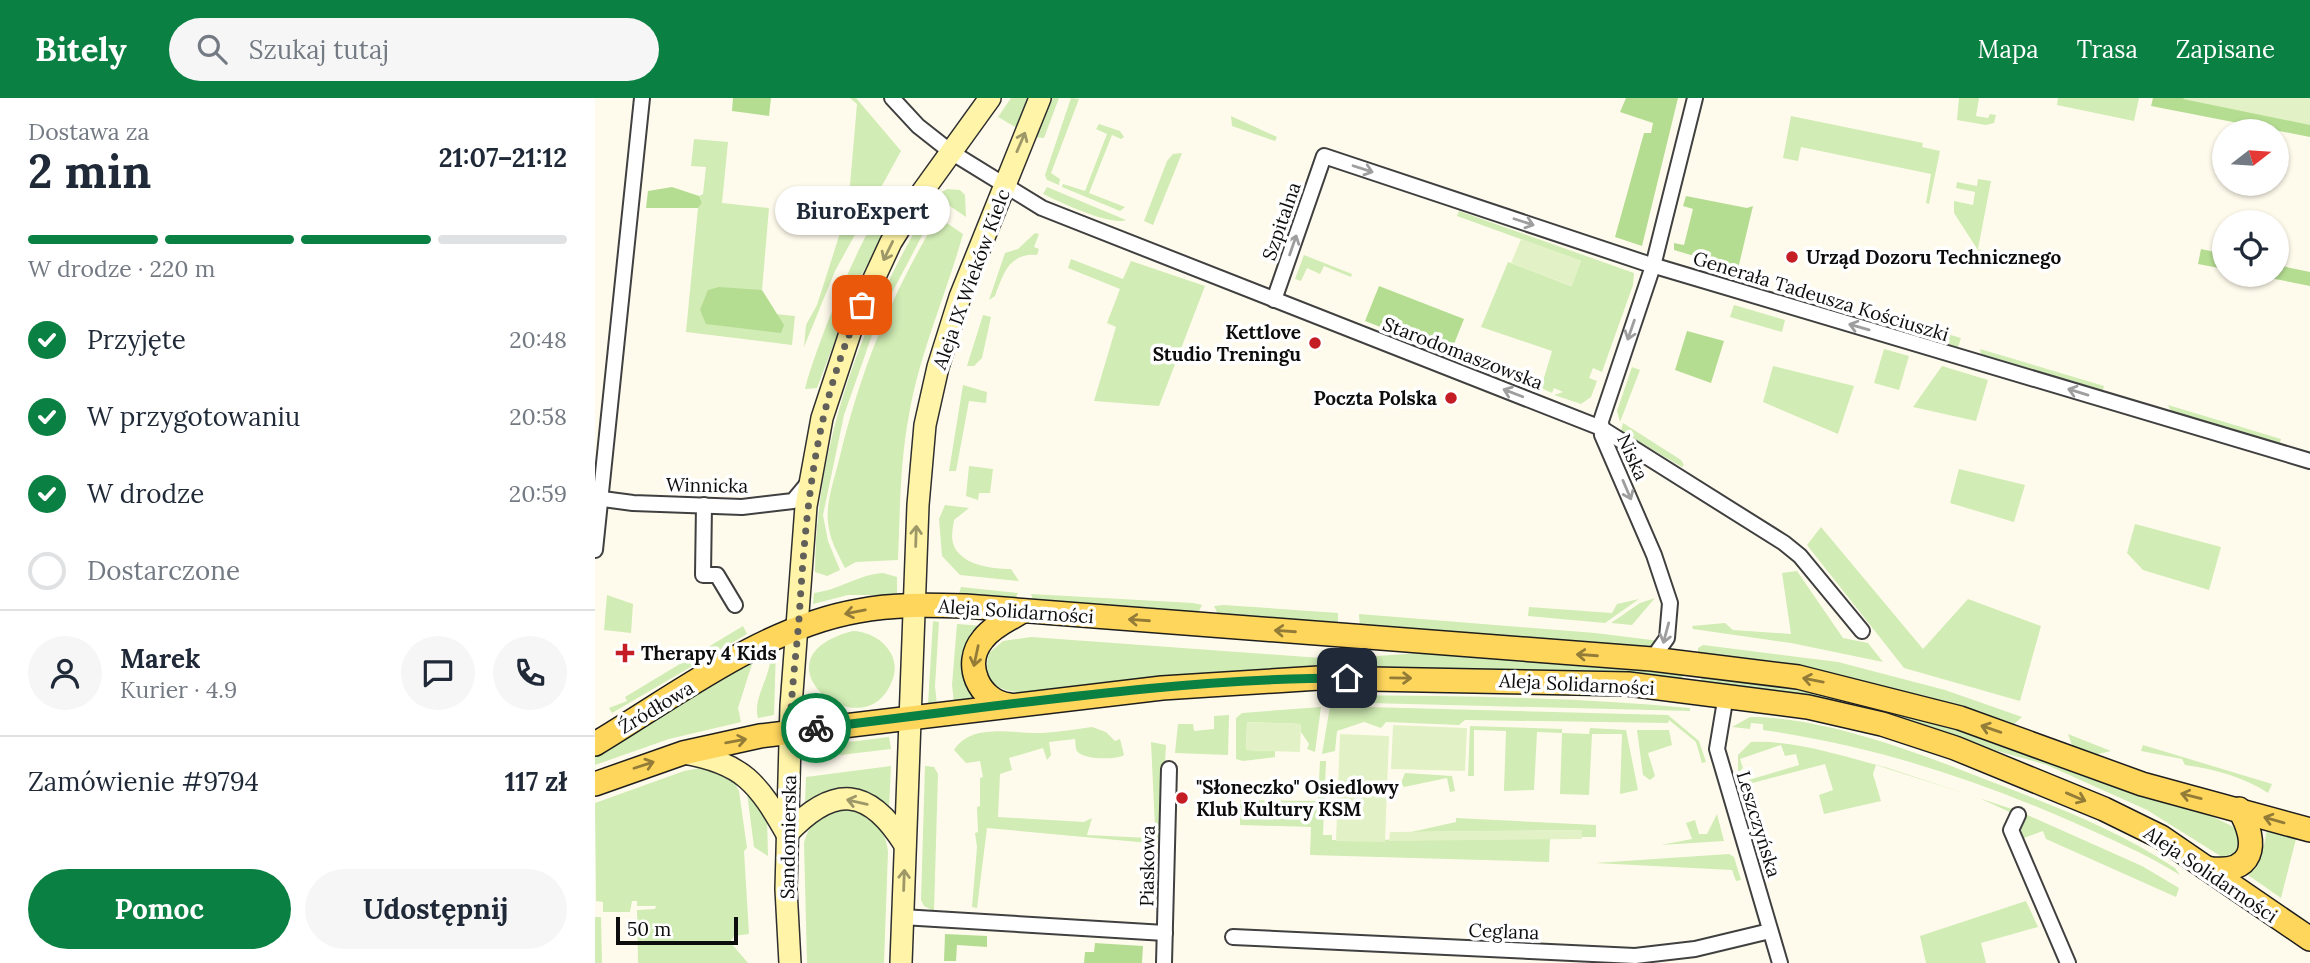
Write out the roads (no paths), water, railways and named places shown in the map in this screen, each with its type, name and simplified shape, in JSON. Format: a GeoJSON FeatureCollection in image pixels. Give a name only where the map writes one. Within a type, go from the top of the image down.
{"type":"FeatureCollection","features":[{"type":"Feature","properties":{"kind":"main road"},"geometry":{"type":"LineString","coordinates":[[798,628],[809,482],[825,409],[853,324],[891,243],[990,98]]}},
{"type":"Feature","properties":{"kind":"main road","name":"Aleja IX Wieków Kielc"},"geometry":{"type":"LineString","coordinates":[[909,717],[921,458],[931,397],[960,297],[1040,98]]}},
{"type":"Feature","properties":{"kind":"main road","name":"Aleja Solidarności"},"geometry":{"type":"LineString","coordinates":[[913,604],[1652,659],[1787,676],[1866,692],[1960,718],[2142,784],[2310,830]]}},
{"type":"Feature","properties":{"kind":"main road","name":"Źródłowa"},"geometry":{"type":"LineString","coordinates":[[595,744],[756,648],[798,628],[856,611],[913,604]]}},
{"type":"Feature","properties":{"kind":"main road"},"geometry":{"type":"LineString","coordinates":[[1010,705],[995,702],[980,687],[974,671],[974,656],[986,635],[1023,611]]}},
{"type":"Feature","properties":{"kind":"main road","name":"Sandomierska"},"geometry":{"type":"LineString","coordinates":[[790,963],[786,890],[787,834],[790,731],[798,628]]}},
{"type":"Feature","properties":{"kind":"main road","name":"Aleja Solidarności"},"geometry":{"type":"LineString","coordinates":[[790,731],[1186,686],[1319,678],[1569,681],[1726,695],[1843,714],[1955,748],[2104,809],[2161,837],[2310,939]]}},
{"type":"Feature","properties":{"kind":"main road"},"geometry":{"type":"LineString","coordinates":[[901,963],[909,717]]}},
{"type":"Feature","properties":{"kind":"main road"},"geometry":{"type":"LineString","coordinates":[[595,784],[683,753],[790,731]]}},
{"type":"Feature","properties":{"kind":"main road"},"geometry":{"type":"LineString","coordinates":[[683,753],[716,761],[746,776],[763,794],[787,834],[821,805],[847,799],[878,809],[889,819],[905,845]]}},
{"type":"Feature","properties":{"kind":"main road"},"geometry":{"type":"LineString","coordinates":[[2206,868],[2233,868],[2244,862],[2251,850],[2248,825],[2239,809]]}},
{"type":"Feature","properties":{"kind":"street"},"geometry":{"type":"LineString","coordinates":[[595,550],[598,498],[642,98]]}},
{"type":"Feature","properties":{"kind":"street","name":"Starodomaszowska"},"geometry":{"type":"LineString","coordinates":[[892,98],[918,126],[951,152],[1042,208],[1601,428],[1784,543],[1800,556],[1862,631]]}},
{"type":"Feature","properties":{"kind":"street","name":"Niska"},"geometry":{"type":"LineString","coordinates":[[1652,659],[1667,638],[1670,603],[1654,555],[1601,428],[1603,411],[1653,266],[1695,98]]}},
{"type":"Feature","properties":{"kind":"street","name":"Generała Tadeusza Kościuszki"},"geometry":{"type":"LineString","coordinates":[[1324,156],[1653,266],[2310,461]]}},
{"type":"Feature","properties":{"kind":"street","name":"Szpitalna"},"geometry":{"type":"LineString","coordinates":[[1274,300],[1324,156]]}},
{"type":"Feature","properties":{"kind":"street","name":"Winnicka"},"geometry":{"type":"LineString","coordinates":[[598,498],[633,503],[737,506],[793,501],[809,482]]}},
{"type":"Feature","properties":{"kind":"street"},"geometry":{"type":"LineString","coordinates":[[703,505],[703,575],[717,575],[735,605]]}},
{"type":"Feature","properties":{"kind":"street","name":"Leszczyńska"},"geometry":{"type":"LineString","coordinates":[[1726,695],[1717,749],[1780,963]]}},
{"type":"Feature","properties":{"kind":"street","name":"Piaskowa"},"geometry":{"type":"LineString","coordinates":[[1164,963],[1169,769]]}},
{"type":"Feature","properties":{"kind":"street"},"geometry":{"type":"LineString","coordinates":[[2018,815],[2011,830],[2068,963]]}},
{"type":"Feature","properties":{"kind":"street"},"geometry":{"type":"LineString","coordinates":[[902,917],[1165,933]]}},
{"type":"Feature","properties":{"kind":"street","name":"Ceglana"},"geometry":{"type":"LineString","coordinates":[[1233,937],[1635,956],[1695,949],[1770,931]]}},
{"type":"Feature","properties":{"kind":"place","name":"Urząd Dozoru Technicznego"},"geometry":{"type":"Point","coordinates":[1792,257]}},
{"type":"Feature","properties":{"kind":"place","name":"BiuroExpert"},"geometry":{"type":"Point","coordinates":[862,305]}},
{"type":"Feature","properties":{"kind":"place","name":"Kettlove Studio Treningu"},"geometry":{"type":"Point","coordinates":[1315,343]}},
{"type":"Feature","properties":{"kind":"place","name":"Poczta Polska"},"geometry":{"type":"Point","coordinates":[1451,398]}},
{"type":"Feature","properties":{"kind":"place","name":"Therapy 4 Kids"},"geometry":{"type":"Point","coordinates":[625,653]}},
{"type":"Feature","properties":{"kind":"place","name":"\"Słoneczko\" Osiedlowy Klub Kultury KSM"},"geometry":{"type":"Point","coordinates":[1182,798]}}]}
